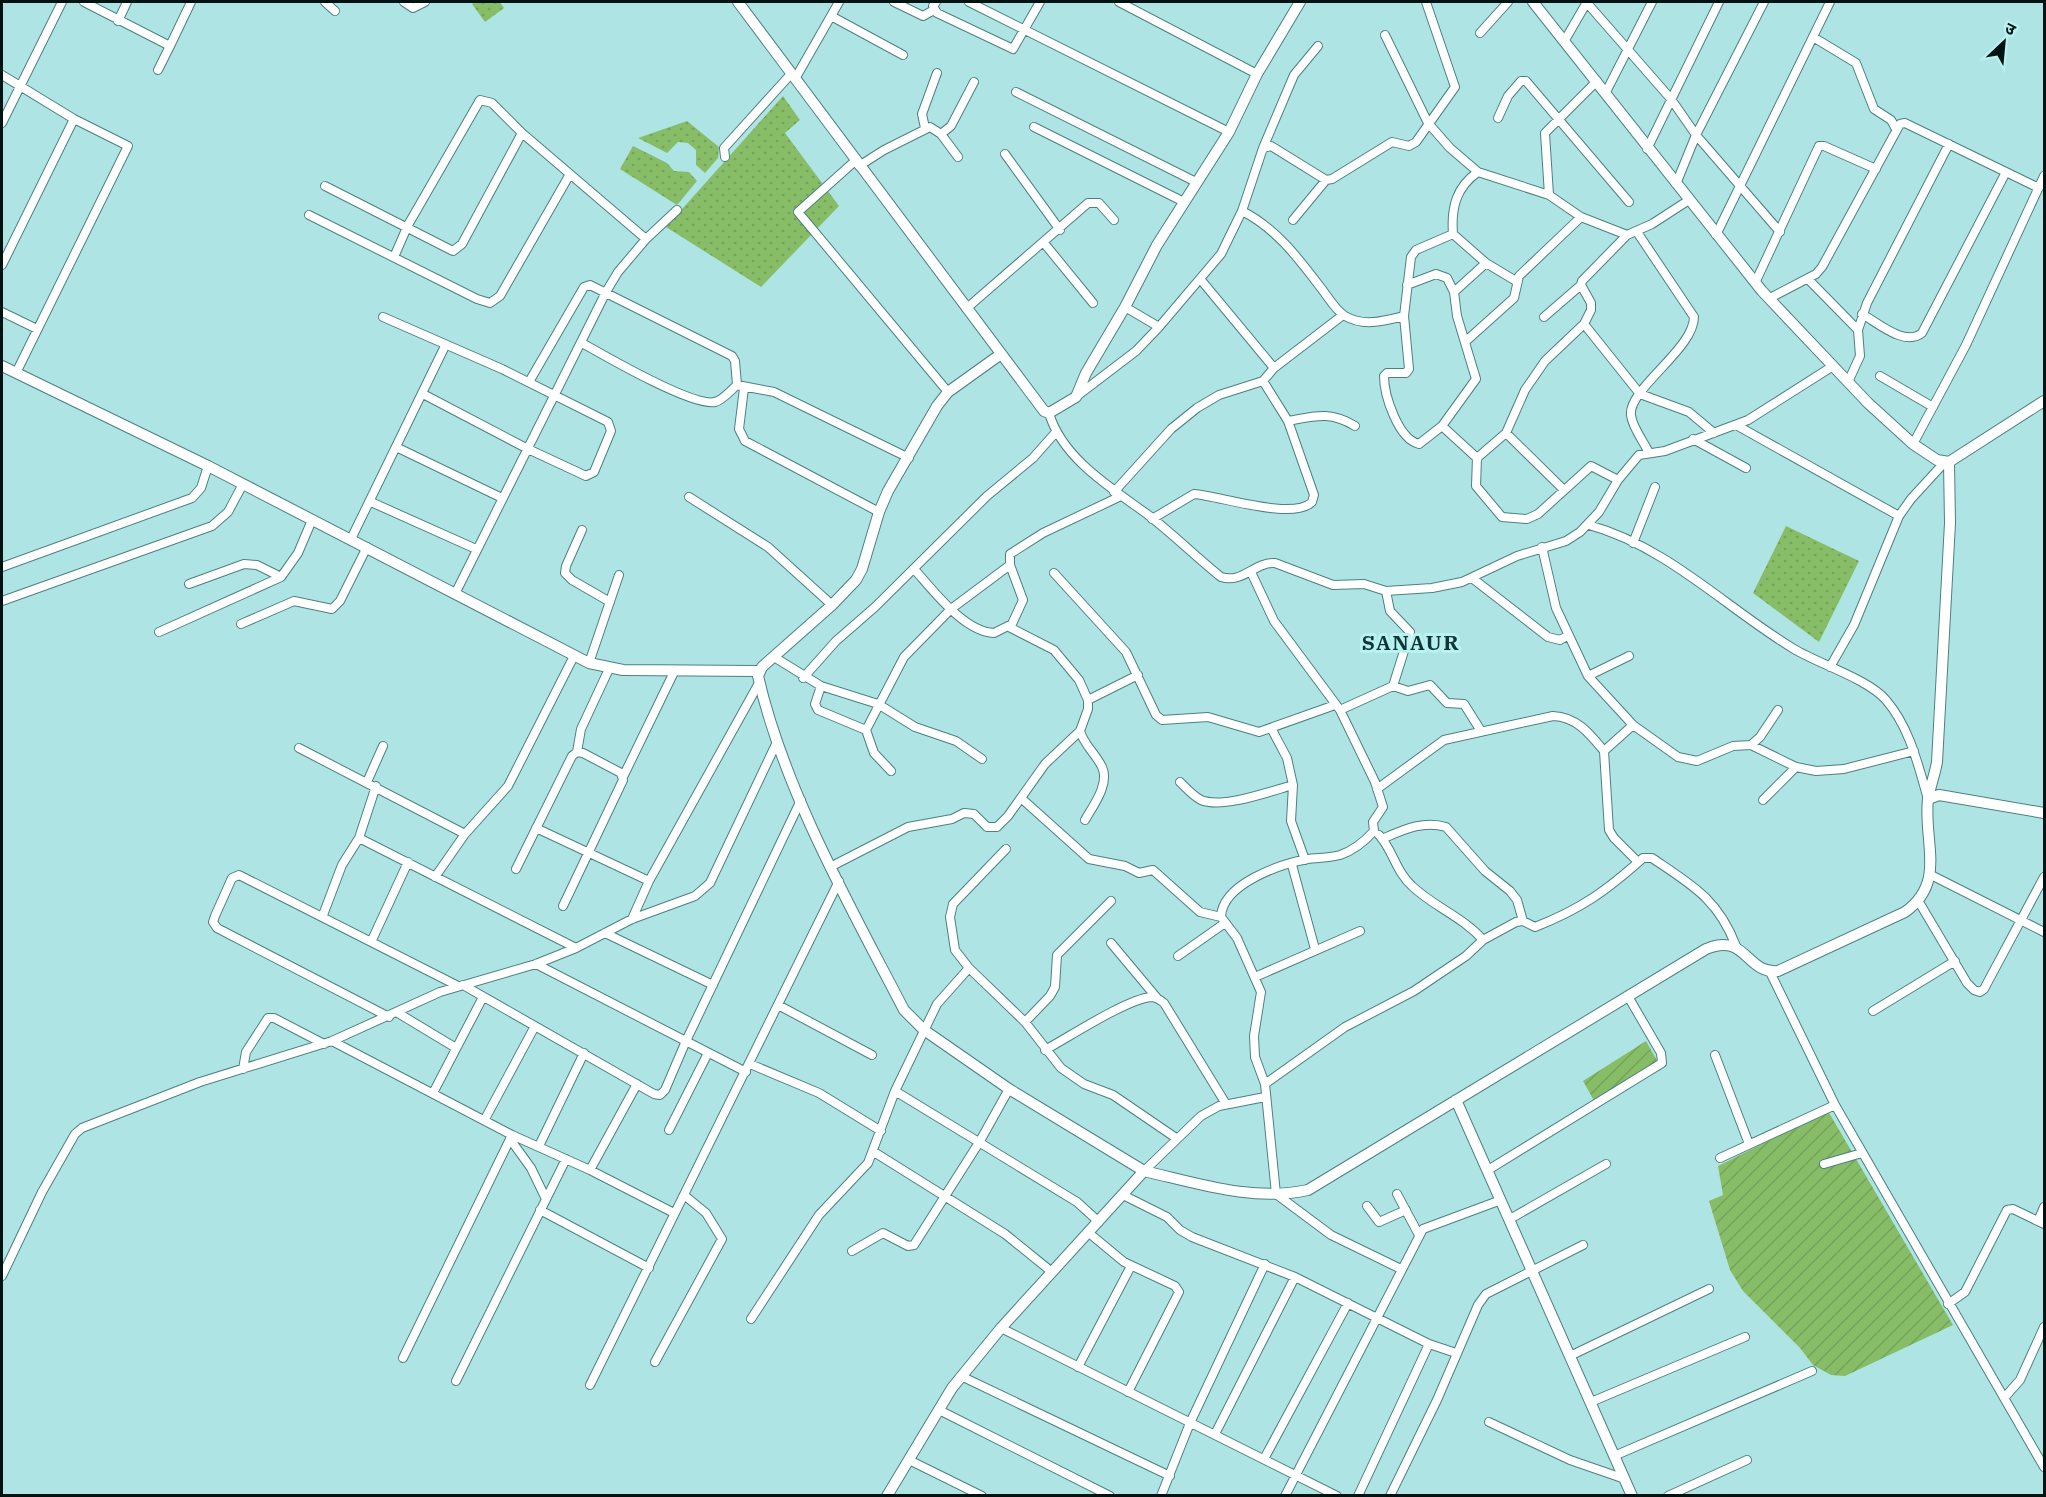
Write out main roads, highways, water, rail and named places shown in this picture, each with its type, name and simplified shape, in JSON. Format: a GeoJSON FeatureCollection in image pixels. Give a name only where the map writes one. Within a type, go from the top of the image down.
{"type":"FeatureCollection","features":[{"type":"Feature","properties":{"kind":"district","name":"SANAUR"},"geometry":{"type":"Point","coordinates":[1411,643]}}]}
